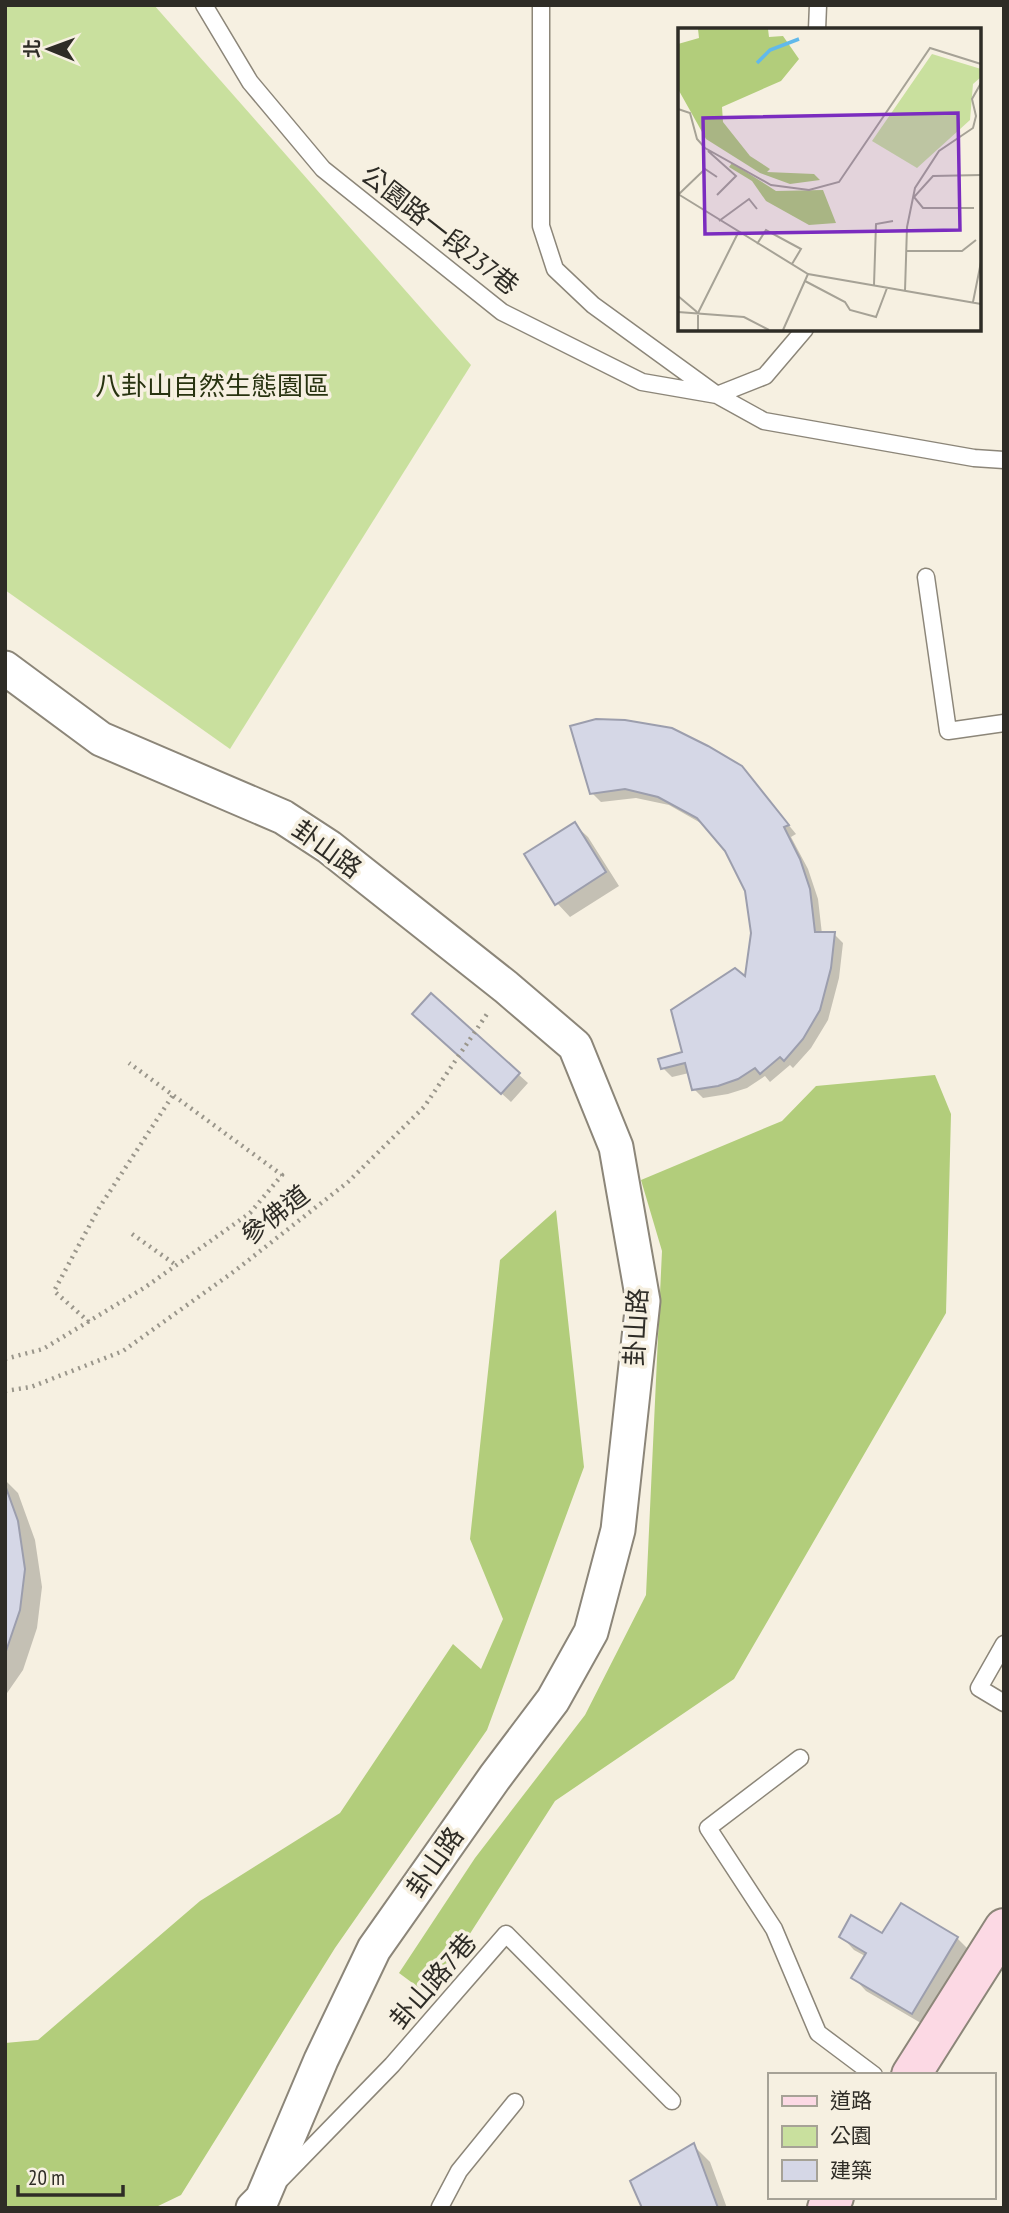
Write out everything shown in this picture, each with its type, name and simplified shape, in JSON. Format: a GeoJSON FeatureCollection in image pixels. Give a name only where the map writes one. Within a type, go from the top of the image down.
{"type":"FeatureCollection","features":[{"type":"Feature","properties":{"kind":"main road"},"geometry":{"type":"LineString","coordinates":[[912,2073],[1004,1928]]}},
{"type":"Feature","properties":{"kind":"street","name":"卦山路"},"geometry":{"type":"LineString","coordinates":[[5,668],[101,739],[283,817],[329,847],[506,987],[575,1046],[616,1147],[643,1301],[618,1530],[592,1632],[553,1700],[487,1788],[373,1950],[258,2203]]}},
{"type":"Feature","properties":{"kind":"lane","name":"公園路一段237巷"},"geometry":{"type":"LineString","coordinates":[[204,5],[250,82],[323,169],[502,312],[642,382],[717,395]]}},
{"type":"Feature","properties":{"kind":"lane","name":"公園路一段237巷"},"geometry":{"type":"LineString","coordinates":[[541,5],[541,226],[555,270],[593,305],[717,395],[764,421],[974,458],[1004,460]]}},
{"type":"Feature","properties":{"kind":"lane"},"geometry":{"type":"LineString","coordinates":[[817,28],[818,5]]}},
{"type":"Feature","properties":{"kind":"lane"},"geometry":{"type":"LineString","coordinates":[[717,395],[765,376],[803,331]]}},
{"type":"Feature","properties":{"kind":"lane"},"geometry":{"type":"LineString","coordinates":[[926,577],[948,731],[1004,723]]}},
{"type":"Feature","properties":{"kind":"lane"},"geometry":{"type":"LineString","coordinates":[[1004,1644],[979,1688],[1004,1703]]}},
{"type":"Feature","properties":{"kind":"lane"},"geometry":{"type":"LineString","coordinates":[[800,1758],[708,1828],[774,1929],[818,2033],[871,2073]]}},
{"type":"Feature","properties":{"kind":"lane","name":"卦山路7巷"},"geometry":{"type":"LineString","coordinates":[[258,2203],[392,2065],[506,1934],[672,2101]]}},
{"type":"Feature","properties":{"kind":"lane"},"geometry":{"type":"LineString","coordinates":[[441,2208],[459,2171],[514,2102]]}},
{"type":"Feature","properties":{"kind":"path","name":"參佛道"},"geometry":{"type":"LineString","coordinates":[[5,1391],[31,1387],[123,1350],[236,1270],[348,1182],[424,1107],[506,987]]}},
{"type":"Feature","properties":{"kind":"path"},"geometry":{"type":"LineString","coordinates":[[5,1359],[43,1349],[144,1288],[250,1213],[282,1175],[129,1063]]}},
{"type":"Feature","properties":{"kind":"path"},"geometry":{"type":"LineString","coordinates":[[89,1322],[54,1291],[99,1208],[173,1095]]}},
{"type":"Feature","properties":{"kind":"path"},"geometry":{"type":"LineString","coordinates":[[132,1234],[176,1265]]}},
{"type":"Feature","properties":{"kind":"green space","name":"八卦山自然生態園區"},"geometry":{"type":"Polygon","coordinates":[[[5,5],[154,5],[471,365],[230,749],[5,590],[5,5]]]}},
{"type":"Feature","properties":{"kind":"green space"},"geometry":{"type":"Polygon","coordinates":[[[935,1075],[951,1114],[946,1313],[734,1679],[555,1801],[430,1996],[399,1973],[475,1858],[585,1715],[646,1595],[662,1251],[641,1180],[782,1121],[816,1086],[935,1075]]]}},
{"type":"Feature","properties":{"kind":"green space"},"geometry":{"type":"Polygon","coordinates":[[[556,1210],[584,1467],[487,1730],[335,1948],[181,2195],[154,2208],[5,2208],[5,2043],[38,2040],[200,1901],[340,1813],[453,1644],[481,1669],[503,1619],[470,1539],[500,1260],[556,1210]]]}},
{"type":"Feature","properties":{"kind":"building"},"geometry":{"type":"Polygon","coordinates":[[[596,719],[625,720],[672,728],[708,746],[742,766],[789,825],[784,827],[800,859],[810,889],[815,932],[835,932],[831,968],[820,1010],[803,1039],[784,1061],[780,1057],[760,1074],[755,1068],[738,1079],[718,1086],[692,1090],[685,1063],[661,1069],[658,1059],[682,1052],[671,1010],[735,968],[745,976],[751,933],[745,891],[725,851],[697,818],[658,797],[625,789],[590,794],[570,726],[596,719]]]}},
{"type":"Feature","properties":{"kind":"building"},"geometry":{"type":"Polygon","coordinates":[[[575,822],[606,872],[555,905],[524,854],[575,822]]]}},
{"type":"Feature","properties":{"kind":"building"},"geometry":{"type":"Polygon","coordinates":[[[431,993],[520,1073],[501,1094],[412,1014],[431,993]]]}},
{"type":"Feature","properties":{"kind":"building"},"geometry":{"type":"Polygon","coordinates":[[[5,1485],[18,1521],[25,1569],[20,1610],[5,1654],[5,1485]]]}},
{"type":"Feature","properties":{"kind":"building"},"geometry":{"type":"Polygon","coordinates":[[[901,1903],[958,1937],[912,2014],[851,1978],[866,1953],[839,1937],[851,1915],[882,1933],[901,1903]]]}},
{"type":"Feature","properties":{"kind":"building"},"geometry":{"type":"Polygon","coordinates":[[[694,2143],[718,2208],[642,2208],[630,2181],[694,2143]]]}}]}
